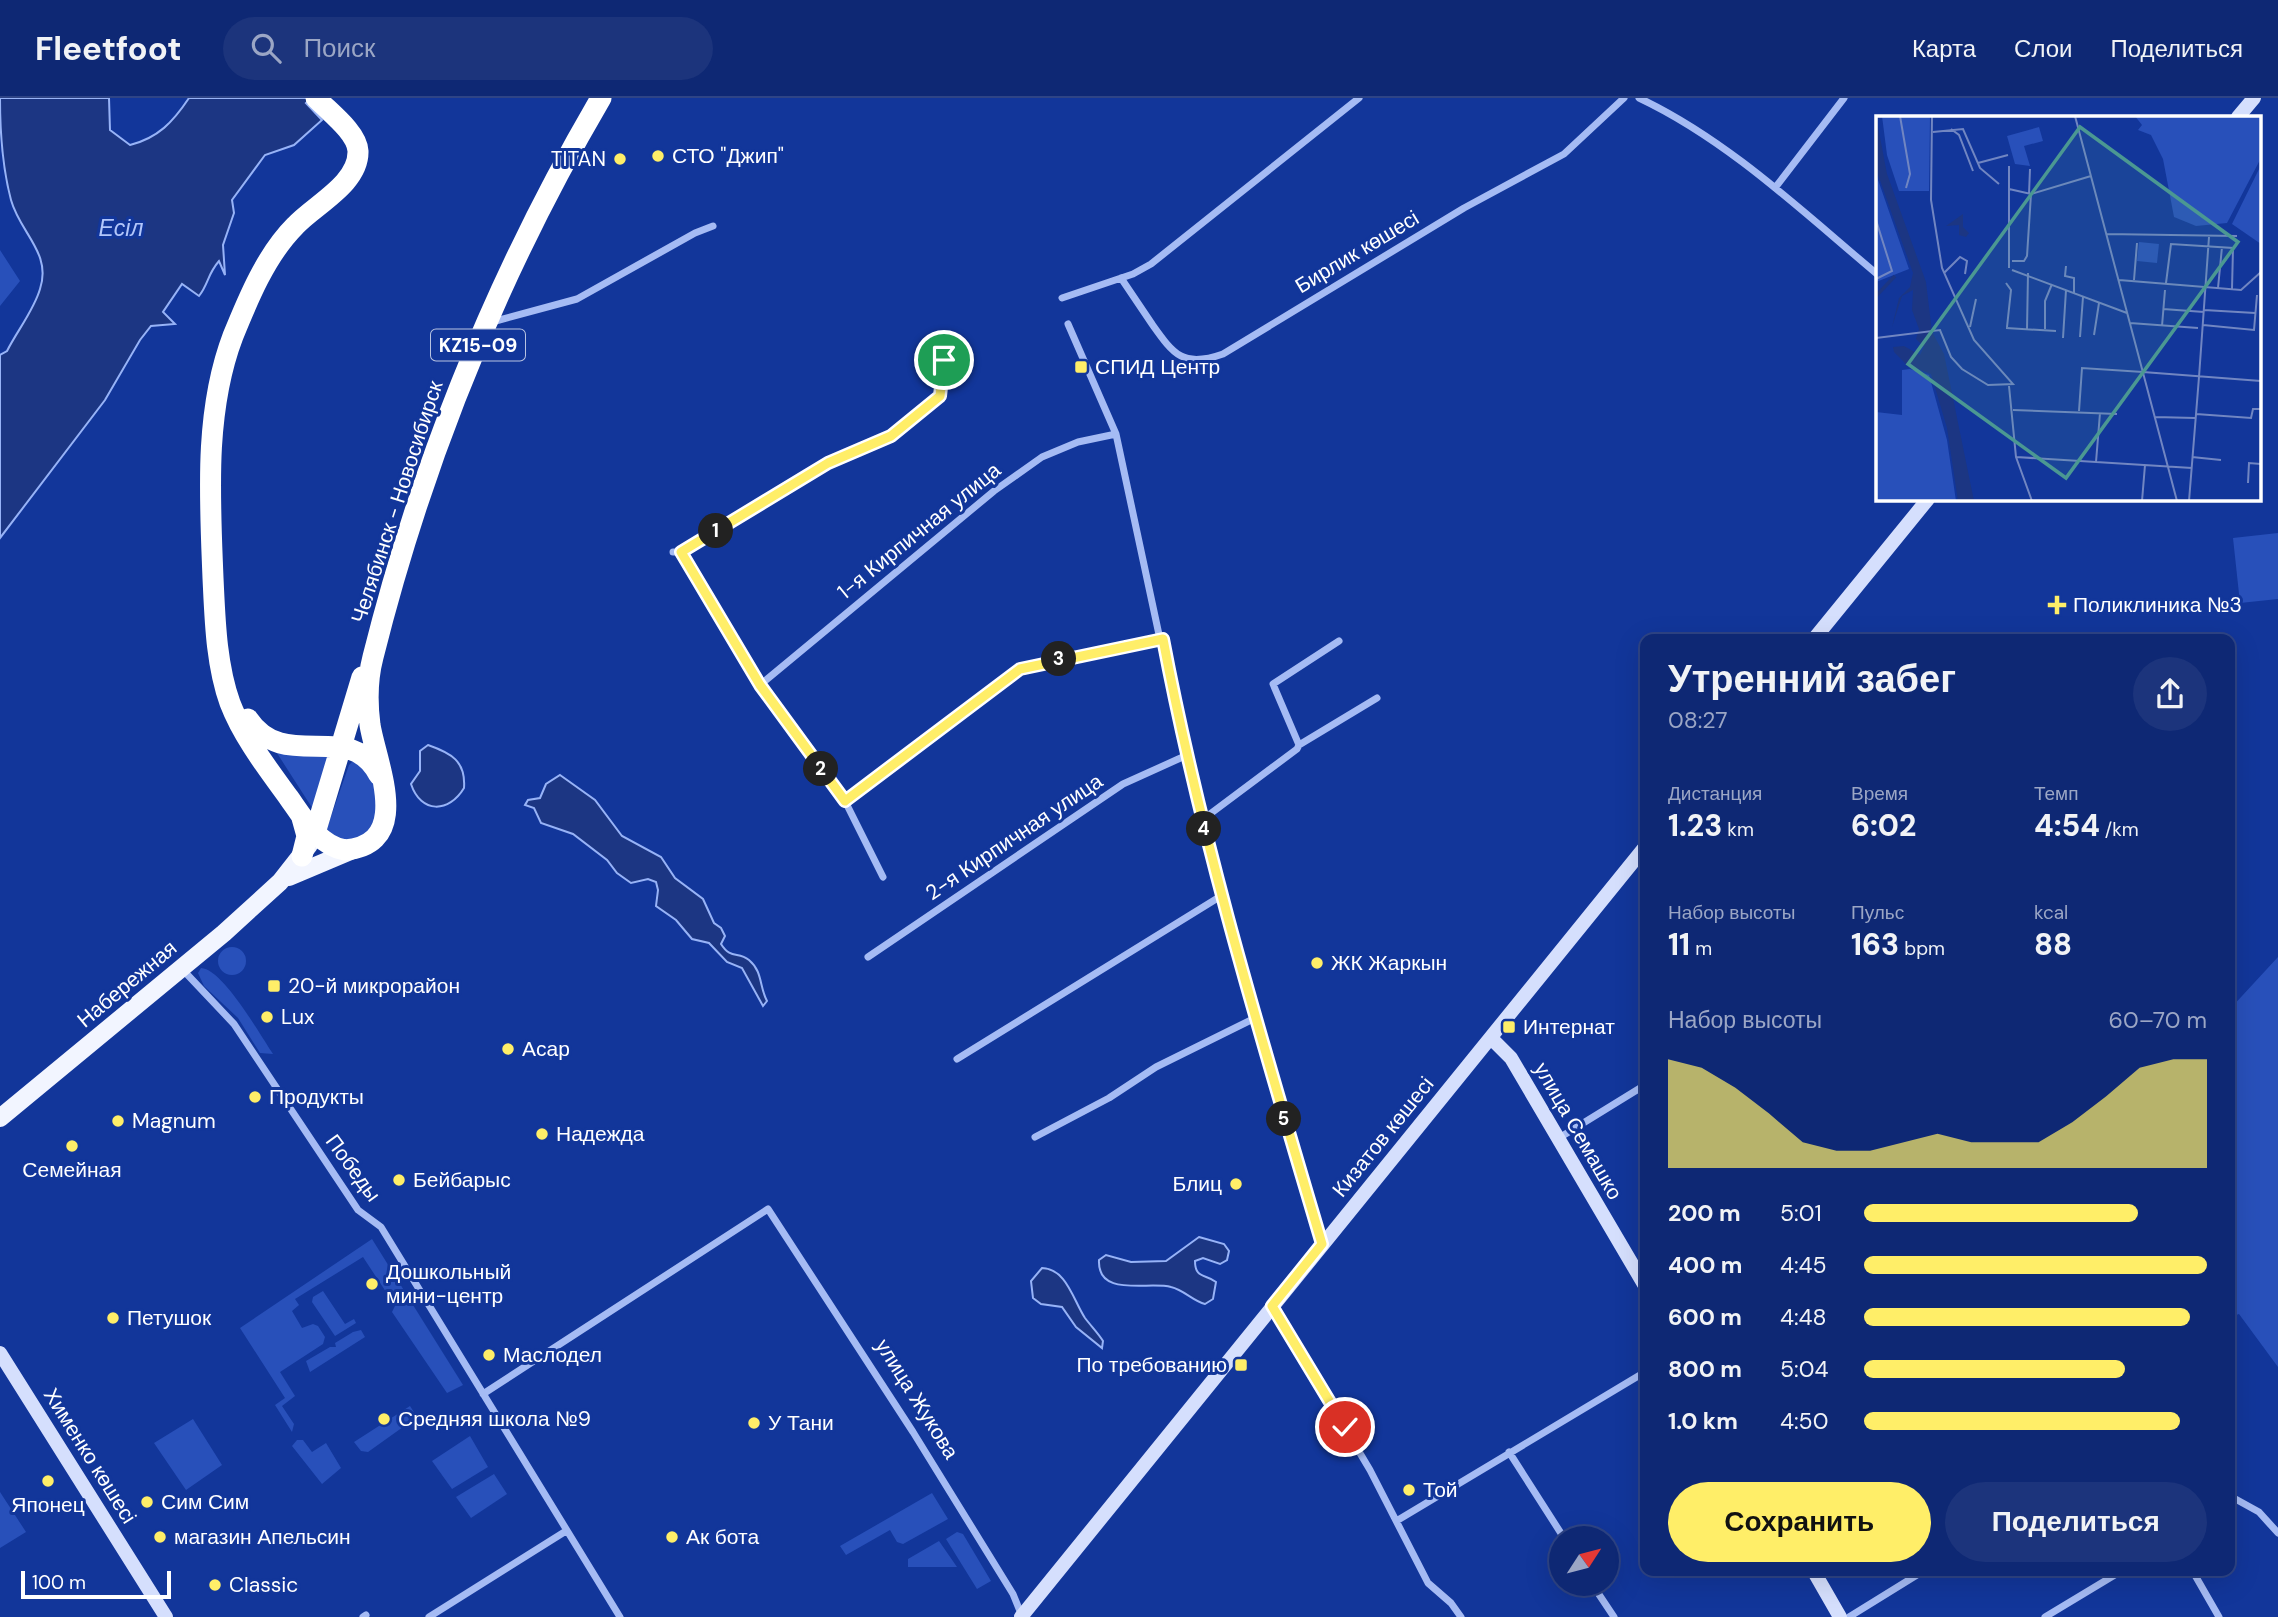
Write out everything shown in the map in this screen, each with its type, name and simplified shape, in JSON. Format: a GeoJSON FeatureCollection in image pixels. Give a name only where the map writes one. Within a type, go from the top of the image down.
{"type":"FeatureCollection","features":[{"type":"Feature","properties":{"kind":"highway"},"geometry":{"type":"LineString","coordinates":[[316,98],[345,129],[358,150],[354,170],[293,228],[265,267],[233,337],[221,382],[211,463],[215,607],[221,667],[239,721],[295,807],[316,833],[332,847],[354,849]]}},
{"type":"Feature","properties":{"kind":"highway","name":"Челябинск - Новосибирск"},"geometry":{"type":"LineString","coordinates":[[354,849],[370,840],[382,825],[387,793],[370,727],[367,687],[386,606],[436,448],[522,243],[601,98]]}},
{"type":"Feature","properties":{"kind":"highway"},"geometry":{"type":"LineString","coordinates":[[221,382],[215,443],[216,510],[230,665],[240,704],[254,727],[272,742],[292,747],[341,746],[368,758],[387,793]]}},
{"type":"Feature","properties":{"kind":"highway","name":"KZ15-09"},"geometry":{"type":"LineString","coordinates":[[316,833],[386,606]]}},
{"type":"Feature","properties":{"kind":"highway"},"geometry":{"type":"LineString","coordinates":[[332,777],[346,758],[357,755],[368,758]]}},
{"type":"Feature","properties":{"kind":"highway"},"geometry":{"type":"LineString","coordinates":[[295,807],[307,832],[302,856]]}},
{"type":"Feature","properties":{"kind":"main road"},"geometry":{"type":"LineString","coordinates":[[2239,116],[2254,98]]}},
{"type":"Feature","properties":{"kind":"main road"},"geometry":{"type":"LineString","coordinates":[[1818,634],[1927,500]]}},
{"type":"Feature","properties":{"kind":"main road","name":"Набережная"},"geometry":{"type":"LineString","coordinates":[[0,1118],[183,969],[280,882],[302,856],[316,833]]}},
{"type":"Feature","properties":{"kind":"main road","name":"Набережная"},"geometry":{"type":"LineString","coordinates":[[280,882],[319,862],[354,849]]}},
{"type":"Feature","properties":{"kind":"main road","name":"Кизатов көшесі"},"geometry":{"type":"LineString","coordinates":[[1022,1617],[1640,852]]}},
{"type":"Feature","properties":{"kind":"main road","name":"улица Семашко"},"geometry":{"type":"LineString","coordinates":[[1491,1038],[1511,1058],[1640,1278]]}},
{"type":"Feature","properties":{"kind":"main road","name":"Хименко көшесі"},"geometry":{"type":"LineString","coordinates":[[0,1353],[166,1617]]}},
{"type":"Feature","properties":{"kind":"main road"},"geometry":{"type":"LineString","coordinates":[[1816,1576],[1840,1617]]}},
{"type":"Feature","properties":{"kind":"street"},"geometry":{"type":"LineString","coordinates":[[1062,299],[1151,264],[1359,98]]}},
{"type":"Feature","properties":{"kind":"street","name":"Бирлик көшесі"},"geometry":{"type":"LineString","coordinates":[[1121,278],[1176,354],[1202,360],[1223,354],[1464,208],[1564,154],[1624,98]]}},
{"type":"Feature","properties":{"kind":"street"},"geometry":{"type":"LineString","coordinates":[[1639,98],[1717,145],[1775,188],[1876,273]]}},
{"type":"Feature","properties":{"kind":"street"},"geometry":{"type":"LineString","coordinates":[[1775,188],[1844,98]]}},
{"type":"Feature","properties":{"kind":"street"},"geometry":{"type":"LineString","coordinates":[[488,323],[578,299],[695,233],[713,226]]}},
{"type":"Feature","properties":{"kind":"street"},"geometry":{"type":"LineString","coordinates":[[1068,324],[1116,434],[1163,639],[1185,756],[1255,1018],[1322,1244]]}},
{"type":"Feature","properties":{"kind":"street"},"geometry":{"type":"LineString","coordinates":[[883,877],[845,801],[760,685],[677,552],[828,463],[891,436],[934,404],[943,387],[944,360],[953,345]]}},
{"type":"Feature","properties":{"kind":"street","name":"1-я Кирпичная улица"},"geometry":{"type":"LineString","coordinates":[[760,685],[994,491],[1042,457],[1078,442],[1116,434]]}},
{"type":"Feature","properties":{"kind":"street"},"geometry":{"type":"LineString","coordinates":[[845,801],[1020,669],[1163,639]]}},
{"type":"Feature","properties":{"kind":"street"},"geometry":{"type":"LineString","coordinates":[[1299,745],[1273,684],[1339,641]]}},
{"type":"Feature","properties":{"kind":"street"},"geometry":{"type":"LineString","coordinates":[[1202,820],[1299,745],[1377,698]]}},
{"type":"Feature","properties":{"kind":"street","name":"2-я Кирпичная улица"},"geometry":{"type":"LineString","coordinates":[[869,957],[1123,784],[1185,756]]}},
{"type":"Feature","properties":{"kind":"street"},"geometry":{"type":"LineString","coordinates":[[957,1059],[1221,896]]}},
{"type":"Feature","properties":{"kind":"street","name":"Победы"},"geometry":{"type":"LineString","coordinates":[[183,969],[234,1024],[358,1210],[381,1227],[412,1273],[620,1617]]}},
{"type":"Feature","properties":{"kind":"street"},"geometry":{"type":"LineString","coordinates":[[1035,1138],[1109,1098],[1156,1067],[1255,1018]]}},
{"type":"Feature","properties":{"kind":"street"},"geometry":{"type":"LineString","coordinates":[[1558,1139],[1640,1088]]}},
{"type":"Feature","properties":{"kind":"street","name":"улица Жукова"},"geometry":{"type":"LineString","coordinates":[[484,1394],[768,1209],[918,1440],[1013,1594],[1022,1617]]}},
{"type":"Feature","properties":{"kind":"street"},"geometry":{"type":"LineString","coordinates":[[1272,1306],[1398,1520],[1428,1583],[1461,1617]]}},
{"type":"Feature","properties":{"kind":"street"},"geometry":{"type":"LineString","coordinates":[[1398,1520],[1640,1375]]}},
{"type":"Feature","properties":{"kind":"street"},"geometry":{"type":"LineString","coordinates":[[1509,1452],[1556,1526]]}},
{"type":"Feature","properties":{"kind":"street"},"geometry":{"type":"LineString","coordinates":[[2235,1499],[2259,1512],[2278,1532]]}},
{"type":"Feature","properties":{"kind":"street"},"geometry":{"type":"LineString","coordinates":[[429,1617],[566,1531]]}},
{"type":"Feature","properties":{"kind":"street"},"geometry":{"type":"LineString","coordinates":[[1849,1617],[1915,1576]]}},
{"type":"Feature","properties":{"kind":"street"},"geometry":{"type":"LineString","coordinates":[[2045,1617],[2113,1576]]}},
{"type":"Feature","properties":{"kind":"street"},"geometry":{"type":"LineString","coordinates":[[2195,1576],[2219,1617]]}},
{"type":"Feature","properties":{"kind":"street"},"geometry":{"type":"LineString","coordinates":[[1600,1596],[1614,1617]]}},
{"type":"Feature","properties":{"kind":"shaded area"},"geometry":{"type":"Polygon","coordinates":[[[0,250],[20,281],[0,306],[0,250]]]}},
{"type":"Feature","properties":{"kind":"shaded area"},"geometry":{"type":"Polygon","coordinates":[[[2278,533],[2278,599],[2240,603],[2233,538],[2278,533]]]}},
{"type":"Feature","properties":{"kind":"shaded area"},"geometry":{"type":"Polygon","coordinates":[[[275,750],[337,752],[318,817],[275,750]]]}},
{"type":"Feature","properties":{"kind":"shaded area"},"geometry":{"type":"Polygon","coordinates":[[[367,761],[380,807],[368,832],[351,844],[328,837],[327,828],[349,765],[352,762],[367,761]]]}},
{"type":"Feature","properties":{"kind":"shaded area"},"geometry":{"type":"Polygon","coordinates":[[[232,947],[242,951],[246,961],[242,971],[232,975],[222,971],[218,961],[222,951],[232,947]]]}},
{"type":"Feature","properties":{"kind":"shaded area"},"geometry":{"type":"Polygon","coordinates":[[[2278,957],[2278,1367],[2239,1314],[2235,1315],[2235,1004],[2278,957]]]}},
{"type":"Feature","properties":{"kind":"shaded area"},"geometry":{"type":"Polygon","coordinates":[[[201,968],[220,979],[273,1054],[260,1053],[238,1018],[204,986],[198,973],[201,968]]]}},
{"type":"Feature","properties":{"kind":"shaded area"},"geometry":{"type":"Polygon","coordinates":[[[372,1239],[405,1292],[395,1299],[390,1298],[363,1257],[295,1299],[299,1305],[292,1311],[302,1328],[313,1324],[318,1326],[325,1337],[323,1344],[280,1372],[295,1396],[282,1406],[294,1424],[292,1432],[275,1405],[285,1398],[240,1328],[372,1239]]]}},
{"type":"Feature","properties":{"kind":"shaded area"},"geometry":{"type":"Polygon","coordinates":[[[323,1291],[345,1324],[354,1319],[356,1323],[335,1336],[312,1302],[313,1297],[323,1291]]]}},
{"type":"Feature","properties":{"kind":"shaded area"},"geometry":{"type":"Polygon","coordinates":[[[408,1297],[463,1385],[447,1393],[392,1312],[396,1304],[408,1297]]]}},
{"type":"Feature","properties":{"kind":"shaded area"},"geometry":{"type":"Polygon","coordinates":[[[361,1330],[365,1337],[310,1372],[306,1361],[330,1347],[336,1347],[335,1343],[361,1330]]]}},
{"type":"Feature","properties":{"kind":"shaded area"},"geometry":{"type":"Polygon","coordinates":[[[410,1406],[417,1417],[368,1452],[361,1451],[354,1442],[410,1406]]]}},
{"type":"Feature","properties":{"kind":"shaded area"},"geometry":{"type":"Polygon","coordinates":[[[193,1419],[222,1465],[186,1490],[154,1443],[193,1419]]]}},
{"type":"Feature","properties":{"kind":"shaded area"},"geometry":{"type":"Polygon","coordinates":[[[470,1436],[488,1467],[452,1489],[432,1461],[470,1436]]]}},
{"type":"Feature","properties":{"kind":"shaded area"},"geometry":{"type":"Polygon","coordinates":[[[297,1440],[303,1440],[312,1452],[326,1443],[341,1468],[322,1484],[292,1446],[297,1440]]]}},
{"type":"Feature","properties":{"kind":"shaded area"},"geometry":{"type":"Polygon","coordinates":[[[494,1474],[507,1494],[471,1518],[456,1497],[494,1474]]]}},
{"type":"Feature","properties":{"kind":"shaded area"},"geometry":{"type":"Polygon","coordinates":[[[0,1492],[26,1532],[0,1548],[0,1492]]]}},
{"type":"Feature","properties":{"kind":"shaded area"},"geometry":{"type":"Polygon","coordinates":[[[932,1493],[948,1519],[903,1544],[897,1542],[890,1530],[846,1555],[840,1546],[932,1493]]]}},
{"type":"Feature","properties":{"kind":"shaded area"},"geometry":{"type":"Polygon","coordinates":[[[957,1532],[963,1534],[991,1581],[977,1589],[946,1539],[957,1532]]]}},
{"type":"Feature","properties":{"kind":"shaded area"},"geometry":{"type":"Polygon","coordinates":[[[939,1541],[957,1567],[908,1567],[908,1559],[939,1541]]]}},
{"type":"Feature","properties":{"kind":"water","name":"Есіл"},"geometry":{"type":"Polygon","coordinates":[[[0,98],[109,98],[110,130],[130,145],[149,138],[164,128],[189,98],[312,98],[306,103],[322,120],[294,145],[265,155],[232,200],[234,213],[223,245],[225,275],[219,261],[199,296],[182,284],[163,312],[175,324],[151,326],[105,400],[0,538],[0,355],[7,351],[30,313],[43,276],[38,254],[11,200],[2,149],[0,98]]]}},
{"type":"Feature","properties":{"kind":"water"},"geometry":{"type":"Polygon","coordinates":[[[428,745],[455,759],[464,779],[464,788],[458,796],[443,806],[436,807],[421,801],[411,784],[420,771],[420,751],[428,745]]]}},
{"type":"Feature","properties":{"kind":"water"},"geometry":{"type":"Polygon","coordinates":[[[560,775],[595,800],[622,836],[661,857],[675,878],[703,899],[714,923],[721,928],[725,936],[721,944],[731,954],[745,957],[757,969],[767,1001],[763,1006],[742,968],[727,962],[709,943],[692,939],[676,920],[656,906],[656,882],[648,879],[631,883],[573,834],[541,823],[534,808],[525,805],[528,800],[540,798],[546,784],[560,775]]]}},
{"type":"Feature","properties":{"kind":"water"},"geometry":{"type":"Polygon","coordinates":[[[1199,1237],[1224,1244],[1229,1251],[1227,1260],[1220,1264],[1203,1258],[1195,1261],[1199,1273],[1216,1282],[1213,1299],[1205,1304],[1171,1287],[1115,1284],[1101,1272],[1099,1260],[1106,1255],[1131,1262],[1166,1261],[1199,1237]]]}},
{"type":"Feature","properties":{"kind":"water"},"geometry":{"type":"Polygon","coordinates":[[[1042,1268],[1058,1274],[1063,1280],[1085,1318],[1103,1341],[1102,1348],[1076,1327],[1062,1307],[1041,1304],[1033,1298],[1031,1281],[1042,1268]]]}},
{"type":"Feature","properties":{"kind":"place","name":"СТО \"Джип\""},"geometry":{"type":"Point","coordinates":[658,156]}},
{"type":"Feature","properties":{"kind":"place","name":"TITAN"},"geometry":{"type":"Point","coordinates":[620,159]}},
{"type":"Feature","properties":{"kind":"place","name":"СПИД Центр"},"geometry":{"type":"Point","coordinates":[1081,367]}},
{"type":"Feature","properties":{"kind":"place","name":"Поликлиника №3"},"geometry":{"type":"Point","coordinates":[2057,605]}},
{"type":"Feature","properties":{"kind":"place","name":"ЖК Жаркын"},"geometry":{"type":"Point","coordinates":[1317,963]}},
{"type":"Feature","properties":{"kind":"place","name":"20-й микрорайон"},"geometry":{"type":"Point","coordinates":[274,986]}},
{"type":"Feature","properties":{"kind":"place","name":"Lux"},"geometry":{"type":"Point","coordinates":[267,1017]}},
{"type":"Feature","properties":{"kind":"place","name":"Интернат"},"geometry":{"type":"Point","coordinates":[1509,1027]}},
{"type":"Feature","properties":{"kind":"place","name":"Асар"},"geometry":{"type":"Point","coordinates":[508,1049]}},
{"type":"Feature","properties":{"kind":"place","name":"Продукты"},"geometry":{"type":"Point","coordinates":[255,1097]}},
{"type":"Feature","properties":{"kind":"place","name":"Magnum"},"geometry":{"type":"Point","coordinates":[118,1121]}},
{"type":"Feature","properties":{"kind":"place","name":"Надежда"},"geometry":{"type":"Point","coordinates":[542,1134]}},
{"type":"Feature","properties":{"kind":"place","name":"Семейная"},"geometry":{"type":"Point","coordinates":[72,1146]}},
{"type":"Feature","properties":{"kind":"place","name":"Бейбарыс"},"geometry":{"type":"Point","coordinates":[399,1180]}},
{"type":"Feature","properties":{"kind":"place","name":"Блиц"},"geometry":{"type":"Point","coordinates":[1236,1184]}},
{"type":"Feature","properties":{"kind":"place","name":"Дошкольный мини-центр"},"geometry":{"type":"Point","coordinates":[372,1284]}},
{"type":"Feature","properties":{"kind":"place","name":"Петушок"},"geometry":{"type":"Point","coordinates":[113,1318]}},
{"type":"Feature","properties":{"kind":"place","name":"Маслодел"},"geometry":{"type":"Point","coordinates":[489,1355]}},
{"type":"Feature","properties":{"kind":"place","name":"По требованию"},"geometry":{"type":"Point","coordinates":[1241,1365]}},
{"type":"Feature","properties":{"kind":"place","name":"Средняя школа №9"},"geometry":{"type":"Point","coordinates":[384,1419]}},
{"type":"Feature","properties":{"kind":"place","name":"У Тани"},"geometry":{"type":"Point","coordinates":[754,1423]}},
{"type":"Feature","properties":{"kind":"place","name":"Японец"},"geometry":{"type":"Point","coordinates":[48,1481]}},
{"type":"Feature","properties":{"kind":"place","name":"Той"},"geometry":{"type":"Point","coordinates":[1409,1490]}},
{"type":"Feature","properties":{"kind":"place","name":"Сим Сим"},"geometry":{"type":"Point","coordinates":[147,1502]}},
{"type":"Feature","properties":{"kind":"place","name":"магазин Апельсин"},"geometry":{"type":"Point","coordinates":[160,1537]}},
{"type":"Feature","properties":{"kind":"place","name":"Ак бота"},"geometry":{"type":"Point","coordinates":[672,1537]}},
{"type":"Feature","properties":{"kind":"place","name":"Classic"},"geometry":{"type":"Point","coordinates":[215,1585]}},
{"type":"Feature","properties":{"kind":"route"},"geometry":{"type":"LineString","coordinates":[[944,360],[940,396],[934,404],[891,436],[828,463],[681,552],[760,685],[845,801],[1020,669],[1038,663],[1163,639],[1185,756],[1221,896],[1322,1244],[1272,1306],[1345,1427]]}}]}
